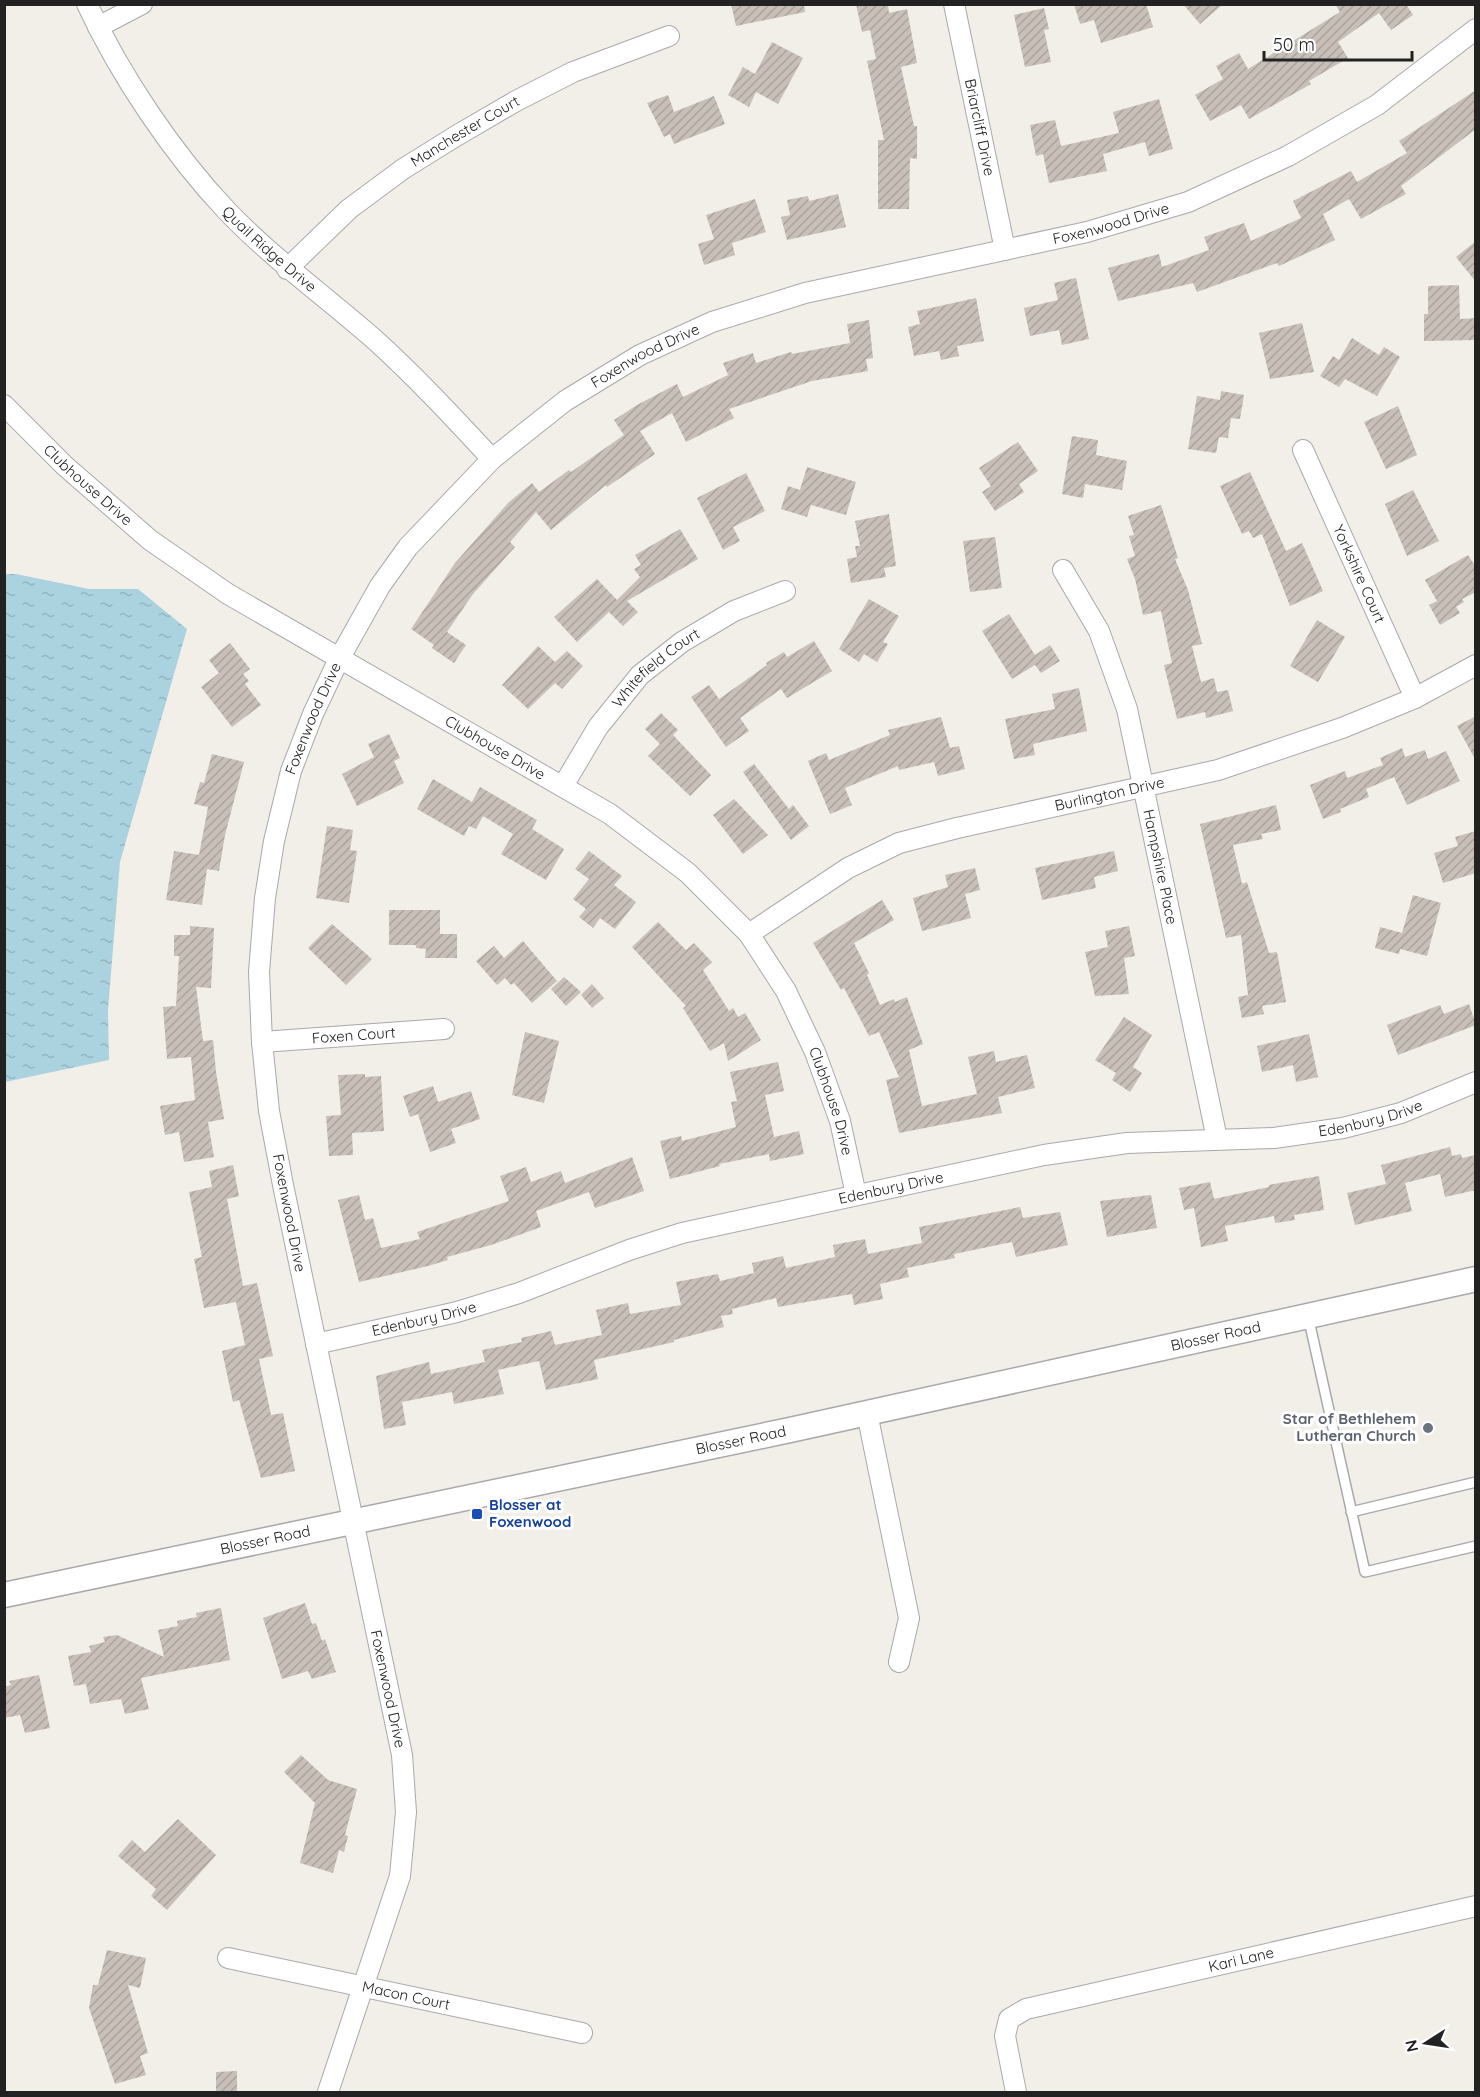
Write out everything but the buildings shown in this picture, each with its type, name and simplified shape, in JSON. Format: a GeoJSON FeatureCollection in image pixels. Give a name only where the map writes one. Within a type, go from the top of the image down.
{"type":"FeatureCollection","features":[{"type":"Feature","properties":{"kind":"street","name":"Quail Ridge Drive"},"geometry":{"type":"LineString","coordinates":[[87,4],[98,27],[141,98],[181,156],[226,210],[287,269],[417,379],[492,459]]}},
{"type":"Feature","properties":{"kind":"street"},"geometry":{"type":"LineString","coordinates":[[98,27],[142,4]]}},
{"type":"Feature","properties":{"kind":"street","name":"Briarcliff Drive"},"geometry":{"type":"LineString","coordinates":[[954,4],[1005,250]]}},
{"type":"Feature","properties":{"kind":"street","name":"Foxenwood Drive"},"geometry":{"type":"LineString","coordinates":[[328,2092],[400,1876],[406,1812],[402,1755],[271,1122],[262,1042],[259,972],[265,898],[274,841],[291,771],[313,714],[339,659],[380,586],[408,547],[492,459],[565,401],[640,355],[712,322],[805,293],[1087,232],[1188,202],[1278,161],[1377,105],[1476,29]]}},
{"type":"Feature","properties":{"kind":"street","name":"Manchester Court"},"geometry":{"type":"LineString","coordinates":[[287,269],[350,209],[403,169],[456,136],[516,101],[573,72],[669,36]]}},
{"type":"Feature","properties":{"kind":"street","name":"Clubhouse Drive"},"geometry":{"type":"LineString","coordinates":[[4,405],[65,466],[150,540],[228,594],[610,814],[688,873],[749,934],[786,991],[815,1052],[840,1120],[856,1195]]}},
{"type":"Feature","properties":{"kind":"street","name":"Yorkshire Court"},"geometry":{"type":"LineString","coordinates":[[1303,450],[1415,698]]}},
{"type":"Feature","properties":{"kind":"street","name":"Hampshire Place"},"geometry":{"type":"LineString","coordinates":[[1063,570],[1100,632],[1126,709],[1217,1139]]}},
{"type":"Feature","properties":{"kind":"street","name":"Whitefield Court"},"geometry":{"type":"LineString","coordinates":[[563,786],[598,727],[640,675],[682,642],[734,611],[785,591]]}},
{"type":"Feature","properties":{"kind":"street","name":"Burlington Drive"},"geometry":{"type":"LineString","coordinates":[[749,934],[848,868],[899,843],[1218,770],[1342,728],[1415,698],[1476,665]]}},
{"type":"Feature","properties":{"kind":"street","name":"Foxen Court"},"geometry":{"type":"LineString","coordinates":[[262,1042],[444,1029]]}},
{"type":"Feature","properties":{"kind":"street","name":"Edenbury Drive"},"geometry":{"type":"LineString","coordinates":[[316,1344],[457,1312],[519,1293],[629,1250],[682,1233],[1044,1155],[1127,1143],[1274,1138],[1343,1128],[1401,1113],[1476,1082]]}},
{"type":"Feature","properties":{"kind":"street","name":"Blosser Road"},"geometry":{"type":"LineString","coordinates":[[4,1595],[867,1413],[1476,1279]]}},
{"type":"Feature","properties":{"kind":"street"},"geometry":{"type":"LineString","coordinates":[[867,1413],[909,1618],[899,1662]]}},
{"type":"Feature","properties":{"kind":"street","name":"Kari Lane"},"geometry":{"type":"LineString","coordinates":[[1016,2092],[1005,2036],[1009,2019],[1026,2009],[1476,1906]]}},
{"type":"Feature","properties":{"kind":"street","name":"Macon Court"},"geometry":{"type":"LineString","coordinates":[[228,1958],[582,2034]]}},
{"type":"Feature","properties":{"kind":"lane"},"geometry":{"type":"LineString","coordinates":[[1308,1316],[1365,1572],[1476,1546]]}},
{"type":"Feature","properties":{"kind":"lane"},"geometry":{"type":"LineString","coordinates":[[1351,1512],[1476,1482]]}},
{"type":"Feature","properties":{"kind":"water"},"geometry":{"type":"Polygon","coordinates":[[[5,574],[16,574],[89,589],[138,589],[187,629],[120,862],[108,1010],[109,1060],[5,1082],[5,574]]]}},
{"type":"Feature","properties":{"kind":"place","name":"Star of Bethlehem Lutheran Church"},"geometry":{"type":"Point","coordinates":[1428,1428]}},
{"type":"Feature","properties":{"kind":"place","name":"Blosser at Foxenwood"},"geometry":{"type":"Point","coordinates":[477,1514]}}]}
